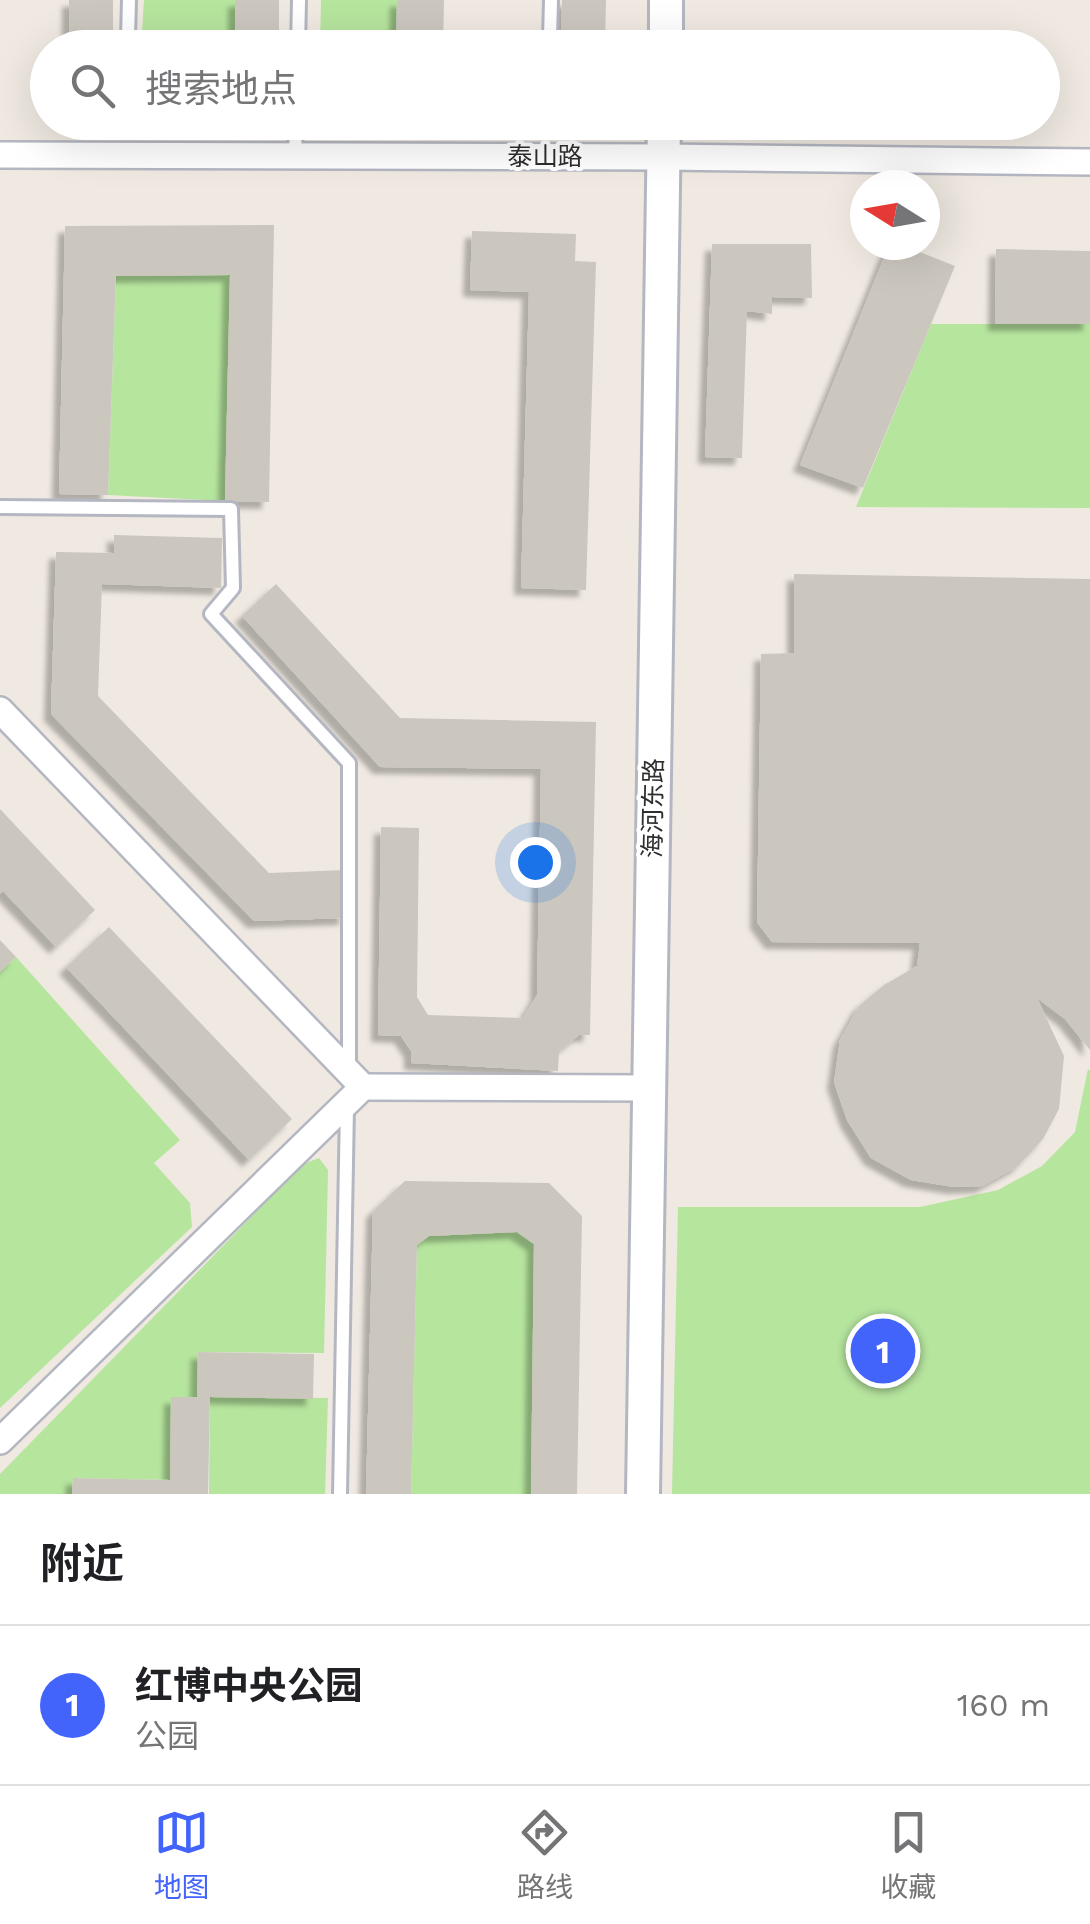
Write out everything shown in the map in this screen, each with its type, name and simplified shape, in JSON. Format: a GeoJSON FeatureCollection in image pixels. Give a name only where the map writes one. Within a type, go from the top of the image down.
{"type":"FeatureCollection","features":[{"type":"Feature","properties":{"kind":"street"},"geometry":{"type":"LineString","coordinates":[[666,0],[666,30]]}},
{"type":"Feature","properties":{"kind":"street","name":"海河东路"},"geometry":{"type":"LineString","coordinates":[[642,1494],[664,140]]}},
{"type":"Feature","properties":{"kind":"street","name":"泰山路"},"geometry":{"type":"LineString","coordinates":[[0,155],[1090,162]]}},
{"type":"Feature","properties":{"kind":"street"},"geometry":{"type":"LineString","coordinates":[[0,710],[353,1087]]}},
{"type":"Feature","properties":{"kind":"street"},"geometry":{"type":"LineString","coordinates":[[0,1440],[353,1087],[649,1088]]}},
{"type":"Feature","properties":{"kind":"lane"},"geometry":{"type":"LineString","coordinates":[[128,30],[129,0]]}},
{"type":"Feature","properties":{"kind":"lane"},"geometry":{"type":"LineString","coordinates":[[298,30],[299,0]]}},
{"type":"Feature","properties":{"kind":"lane"},"geometry":{"type":"LineString","coordinates":[[550,30],[551,0]]}},
{"type":"Feature","properties":{"kind":"lane"},"geometry":{"type":"LineString","coordinates":[[295,140],[295,156]]}},
{"type":"Feature","properties":{"kind":"lane"},"geometry":{"type":"LineString","coordinates":[[0,508],[231,510],[232,588],[211,614],[348,762],[353,1087],[340,1494]]}},
{"type":"Feature","properties":{"kind":"green space"},"geometry":{"type":"Polygon","coordinates":[[[144,0],[235,0],[235,30],[142,30],[144,0]]]}},
{"type":"Feature","properties":{"kind":"green space"},"geometry":{"type":"Polygon","coordinates":[[[321,0],[397,0],[396,30],[320,30],[321,0]]]}},
{"type":"Feature","properties":{"kind":"green space"},"geometry":{"type":"Polygon","coordinates":[[[230,275],[225,501],[108,495],[116,276],[230,275]]]}},
{"type":"Feature","properties":{"kind":"green space"},"geometry":{"type":"Polygon","coordinates":[[[931,324],[1090,324],[1090,508],[856,507],[931,324]]]}},
{"type":"Feature","properties":{"kind":"green space"},"geometry":{"type":"Polygon","coordinates":[[[16,957],[180,1140],[154,1163],[190,1203],[192,1227],[0,1408],[0,972],[16,957]]]}},
{"type":"Feature","properties":{"kind":"green space"},"geometry":{"type":"Polygon","coordinates":[[[1088,1069],[1090,1494],[672,1494],[678,1207],[920,1207],[998,1190],[1042,1166],[1075,1132],[1088,1069]]]}},
{"type":"Feature","properties":{"kind":"green space"},"geometry":{"type":"Polygon","coordinates":[[[319,1158],[328,1170],[324,1353],[198,1352],[197,1397],[171,1397],[170,1480],[73,1478],[72,1494],[0,1494],[0,1474],[303,1164],[319,1158]]]}},
{"type":"Feature","properties":{"kind":"green space"},"geometry":{"type":"Polygon","coordinates":[[[517,1232],[534,1244],[531,1494],[411,1494],[417,1245],[429,1236],[517,1232]]]}},
{"type":"Feature","properties":{"kind":"green space"},"geometry":{"type":"Polygon","coordinates":[[[210,1397],[328,1398],[325,1494],[209,1494],[210,1397]]]}},
{"type":"Feature","properties":{"kind":"building"},"geometry":{"type":"Polygon","coordinates":[[[69,0],[113,0],[113,30],[69,30],[69,0]]]}},
{"type":"Feature","properties":{"kind":"building"},"geometry":{"type":"Polygon","coordinates":[[[235,0],[279,0],[279,30],[235,30],[235,0]]]}},
{"type":"Feature","properties":{"kind":"building"},"geometry":{"type":"Polygon","coordinates":[[[397,0],[444,0],[443,30],[396,30],[397,0]]]}},
{"type":"Feature","properties":{"kind":"building"},"geometry":{"type":"Polygon","coordinates":[[[562,0],[606,0],[605,30],[561,30],[562,0]]]}},
{"type":"Feature","properties":{"kind":"building"},"geometry":{"type":"Polygon","coordinates":[[[274,225],[269,502],[225,501],[230,275],[116,276],[108,495],[59,494],[65,226],[274,225]]]}},
{"type":"Feature","properties":{"kind":"building"},"geometry":{"type":"Polygon","coordinates":[[[472,231],[576,234],[575,261],[596,262],[586,590],[521,588],[529,292],[470,290],[472,231]]]}},
{"type":"Feature","properties":{"kind":"building"},"geometry":{"type":"Polygon","coordinates":[[[712,244],[811,244],[812,298],[772,297],[772,314],[747,311],[742,458],[705,457],[712,244]]]}},
{"type":"Feature","properties":{"kind":"building"},"geometry":{"type":"Polygon","coordinates":[[[996,249],[1090,251],[1090,324],[995,324],[996,249]]]}},
{"type":"Feature","properties":{"kind":"building"},"geometry":{"type":"Polygon","coordinates":[[[883,260],[940,260],[955,266],[863,488],[800,465],[883,260]]]}},
{"type":"Feature","properties":{"kind":"building"},"geometry":{"type":"Polygon","coordinates":[[[114,535],[222,538],[221,588],[102,584],[98,696],[269,873],[345,870],[346,918],[254,921],[51,714],[56,552],[114,553],[114,535]]]}},
{"type":"Feature","properties":{"kind":"building"},"geometry":{"type":"Polygon","coordinates":[[[794,574],[1090,579],[1090,1050],[1065,1019],[1037,998],[1064,1056],[1059,1109],[1043,1139],[1018,1166],[982,1186],[954,1187],[911,1180],[871,1158],[847,1120],[834,1082],[840,1040],[859,1006],[884,985],[917,966],[920,943],[772,942],[757,922],[761,654],[794,653],[794,574]]]}},
{"type":"Feature","properties":{"kind":"building"},"geometry":{"type":"Polygon","coordinates":[[[276,584],[400,718],[596,722],[590,1035],[579,1035],[559,1051],[558,1071],[411,1063],[411,1051],[401,1036],[378,1035],[381,827],[419,828],[417,997],[428,1015],[523,1018],[537,995],[541,769],[380,767],[242,616],[276,584]]]}},
{"type":"Feature","properties":{"kind":"building"},"geometry":{"type":"Polygon","coordinates":[[[0,809],[95,910],[56,947],[3,891],[0,894],[0,809]]]}},
{"type":"Feature","properties":{"kind":"building"},"geometry":{"type":"Polygon","coordinates":[[[109,927],[292,1119],[249,1160],[66,967],[109,927]]]}},
{"type":"Feature","properties":{"kind":"building"},"geometry":{"type":"Polygon","coordinates":[[[0,940],[16,957],[0,972],[0,940]]]}},
{"type":"Feature","properties":{"kind":"building"},"geometry":{"type":"Polygon","coordinates":[[[405,1181],[549,1183],[582,1216],[577,1494],[531,1494],[534,1244],[517,1232],[429,1236],[417,1245],[411,1494],[366,1494],[373,1211],[405,1181]]]}},
{"type":"Feature","properties":{"kind":"building"},"geometry":{"type":"Polygon","coordinates":[[[198,1352],[314,1354],[313,1399],[210,1397],[208,1494],[72,1494],[73,1478],[170,1480],[171,1397],[197,1397],[198,1352]]]}},
{"type":"Feature","properties":{"kind":"place","name":"红博中央公园"},"geometry":{"type":"Point","coordinates":[883,1351]}}]}
